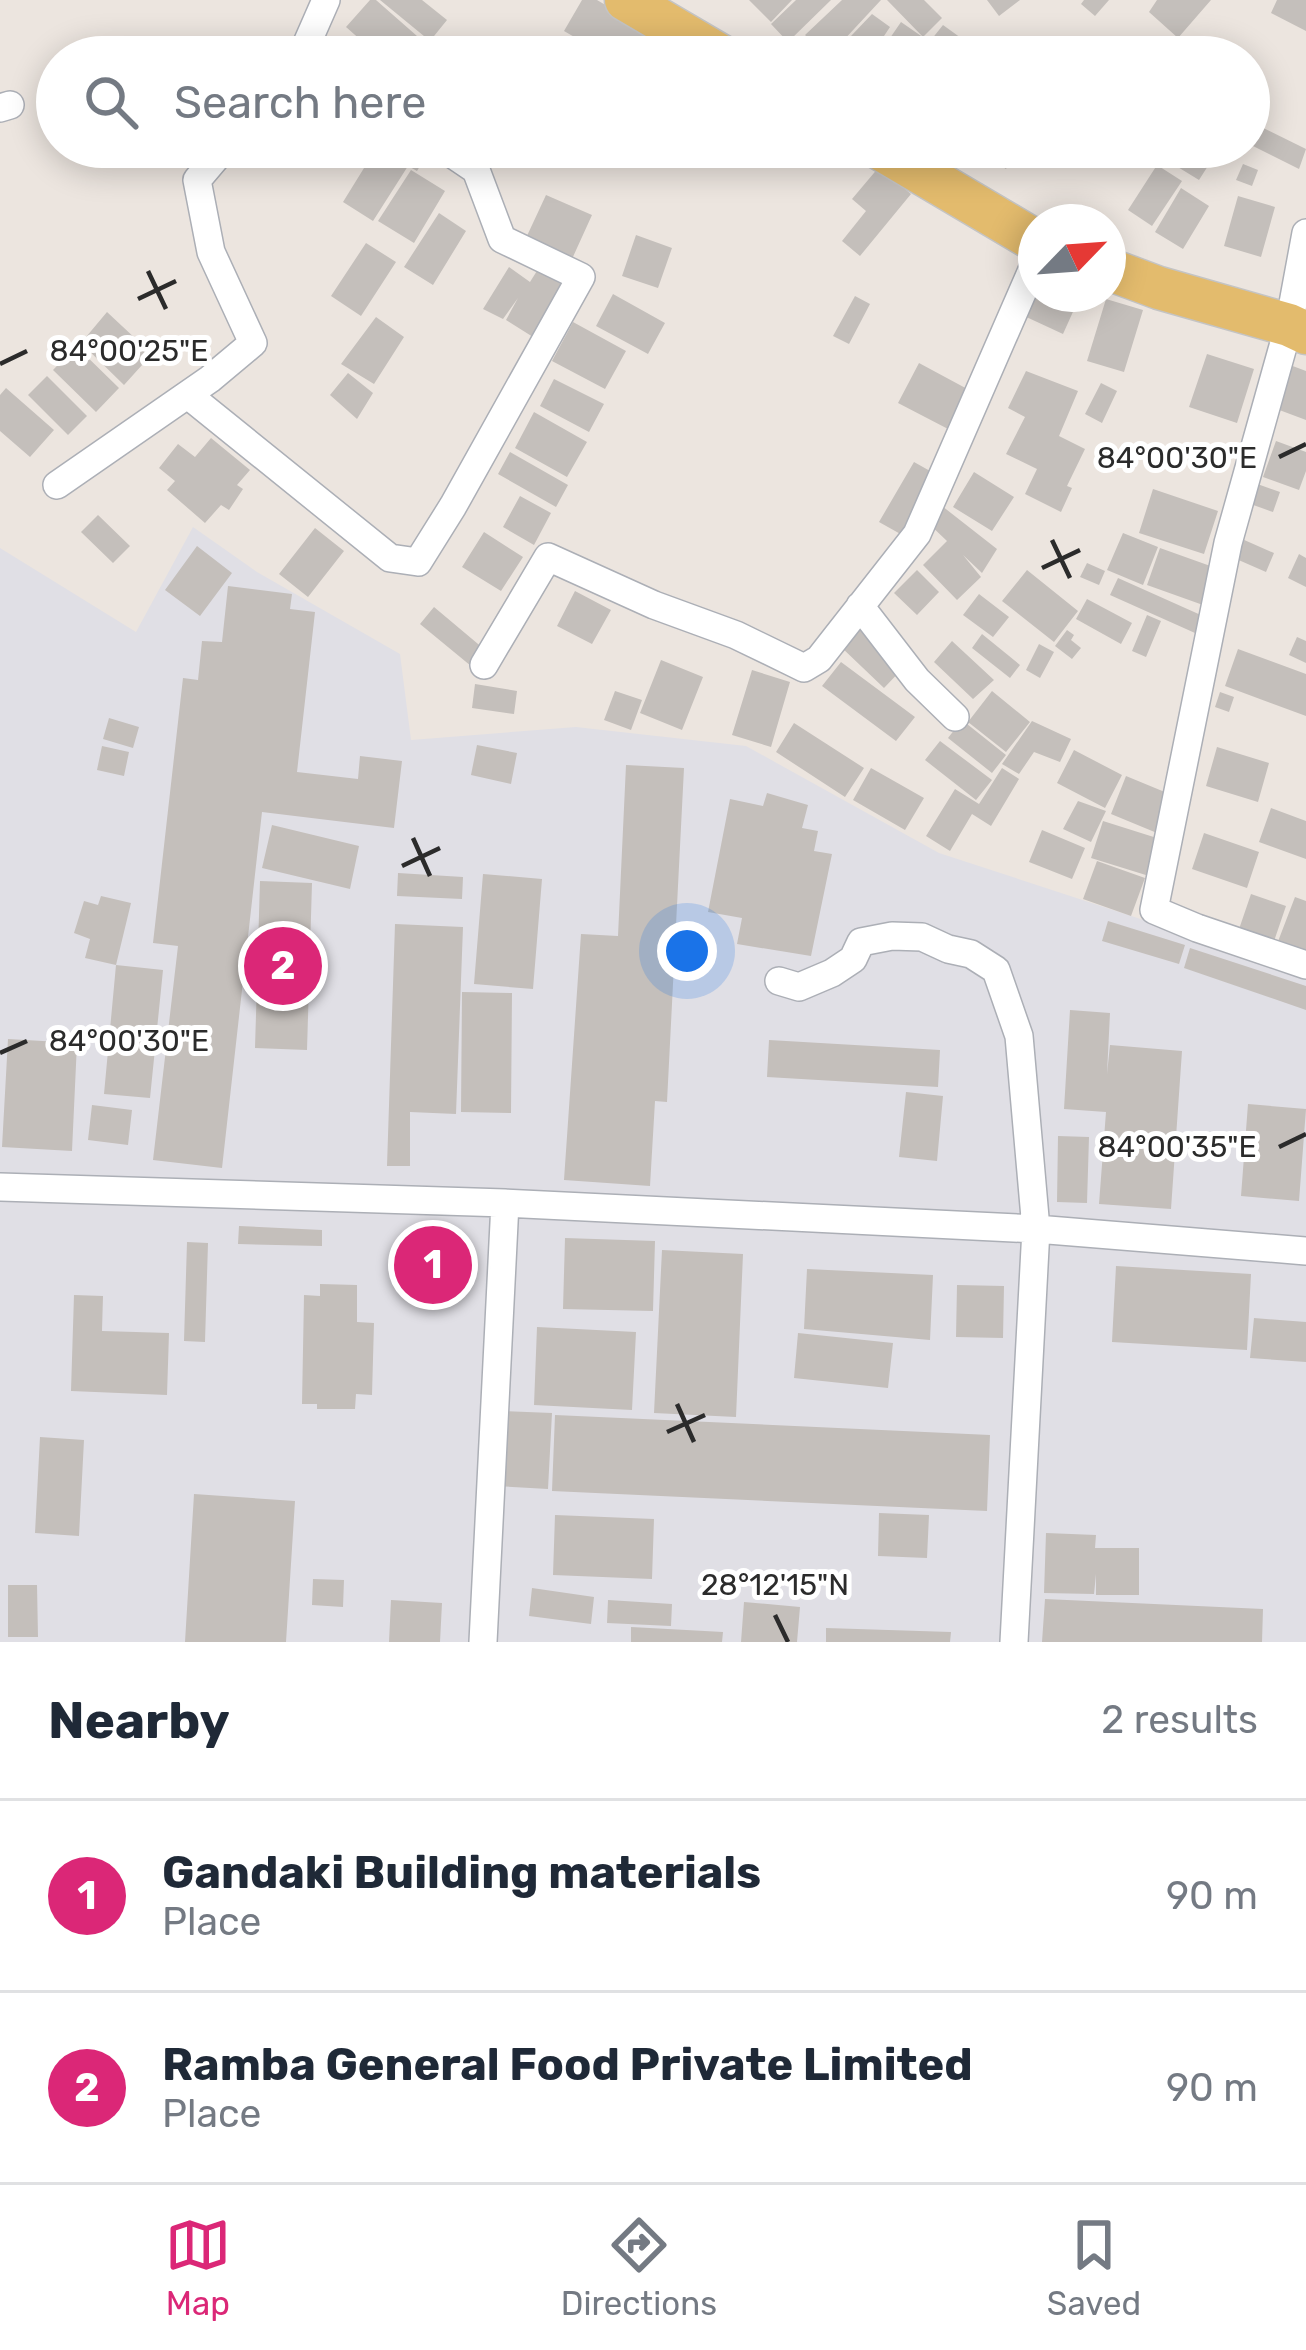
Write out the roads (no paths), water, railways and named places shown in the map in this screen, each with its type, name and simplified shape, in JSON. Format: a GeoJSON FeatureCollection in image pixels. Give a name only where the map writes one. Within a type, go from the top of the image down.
{"type":"FeatureCollection","features":[{"type":"Feature","properties":{"kind":"main road"},"geometry":{"type":"LineString","coordinates":[[651,6],[693,36]]}},
{"type":"Feature","properties":{"kind":"main road"},"geometry":{"type":"LineString","coordinates":[[913,168],[1018,230]]}},
{"type":"Feature","properties":{"kind":"main road"},"geometry":{"type":"LineString","coordinates":[[1126,276],[1298,329]]}},
{"type":"Feature","properties":{"kind":"street"},"geometry":{"type":"LineString","coordinates":[[312,36],[326,0]]}},
{"type":"Feature","properties":{"kind":"street"},"geometry":{"type":"LineString","coordinates":[[56,485],[188,395],[253,343],[212,252],[197,180],[207,168]]}},
{"type":"Feature","properties":{"kind":"street"},"geometry":{"type":"LineString","coordinates":[[188,395],[390,558],[418,562],[581,278],[502,239],[473,168]]}},
{"type":"Feature","properties":{"kind":"street"},"geometry":{"type":"LineString","coordinates":[[1306,233],[1298,329],[1228,544],[1154,910],[1306,965]]}},
{"type":"Feature","properties":{"kind":"street"},"geometry":{"type":"LineString","coordinates":[[484,665],[548,556],[804,668],[819,659],[917,534],[1018,302]]}},
{"type":"Feature","properties":{"kind":"street"},"geometry":{"type":"LineString","coordinates":[[860,606],[917,680],[955,717]]}},
{"type":"Feature","properties":{"kind":"street"},"geometry":{"type":"LineString","coordinates":[[779,981],[799,987],[832,974],[853,959],[861,942],[892,936],[922,937],[971,954],[996,970],[1019,1036],[1036,1229],[1014,1642]]}},
{"type":"Feature","properties":{"kind":"street"},"geometry":{"type":"LineString","coordinates":[[0,1186],[505,1203],[1036,1229],[1306,1251]]}},
{"type":"Feature","properties":{"kind":"street"},"geometry":{"type":"LineString","coordinates":[[483,1642],[505,1203]]}},
{"type":"Feature","properties":{"kind":"place","name":"Ramba General Food Private Limited"},"geometry":{"type":"Point","coordinates":[283,966]}},
{"type":"Feature","properties":{"kind":"place","name":"Gandaki Building materials"},"geometry":{"type":"Point","coordinates":[433,1265]}}]}
